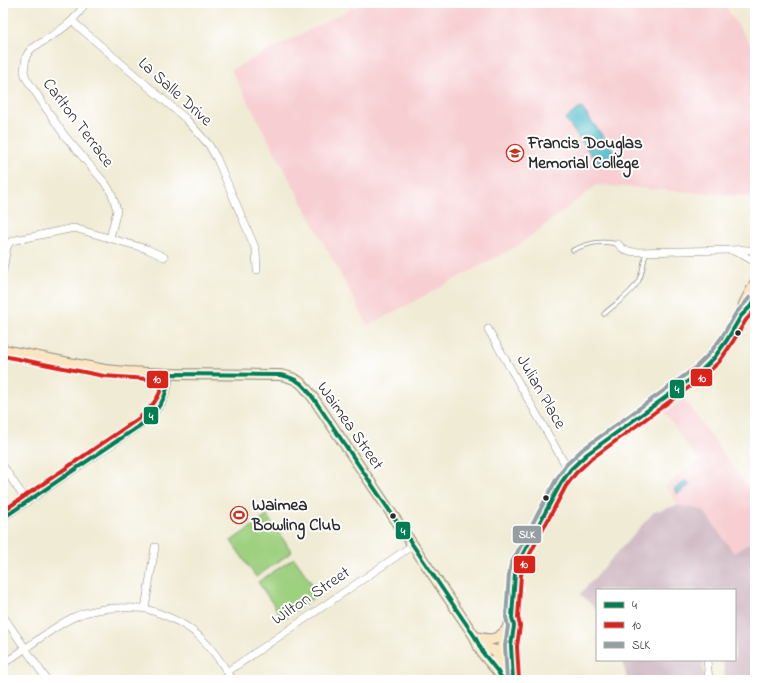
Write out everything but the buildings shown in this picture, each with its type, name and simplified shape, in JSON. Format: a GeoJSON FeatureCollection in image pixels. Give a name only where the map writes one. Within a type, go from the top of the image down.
{"type":"FeatureCollection","features":[{"type":"Feature","properties":{"kind":"main road"},"geometry":{"type":"LineString","coordinates":[[741,316],[744,304],[755,283]]}},
{"type":"Feature","properties":{"kind":"main road"},"geometry":{"type":"LineString","coordinates":[[501,662],[512,636],[514,626],[512,617],[517,565],[561,482],[571,469],[587,454],[699,373],[714,358],[727,340],[741,316],[755,300]]}},
{"type":"Feature","properties":{"kind":"main road","name":"Waimea Street"},"geometry":{"type":"LineString","coordinates":[[3,350],[105,370],[169,374],[280,375],[289,376],[296,379],[314,399],[475,637],[480,650],[501,662]]}},
{"type":"Feature","properties":{"kind":"main road"},"geometry":{"type":"LineString","coordinates":[[501,662],[506,631],[512,617]]}},
{"type":"Feature","properties":{"kind":"main road"},"geometry":{"type":"LineString","coordinates":[[475,637],[489,640],[499,637],[506,631]]}},
{"type":"Feature","properties":{"kind":"main road","name":"Waimea Street"},"geometry":{"type":"LineString","coordinates":[[475,637],[501,662]]}},
{"type":"Feature","properties":{"kind":"main road"},"geometry":{"type":"LineString","coordinates":[[501,662],[513,673],[513,680]]}},
{"type":"Feature","properties":{"kind":"street","name":"Carlton Terrace"},"geometry":{"type":"LineString","coordinates":[[85,3],[72,21],[28,53],[24,71],[26,78],[64,135],[105,183],[112,194],[118,210],[110,238]]}},
{"type":"Feature","properties":{"kind":"street","name":"La Salle Drive"},"geometry":{"type":"LineString","coordinates":[[72,21],[186,119],[210,145],[256,250],[257,270]]}},
{"type":"Feature","properties":{"kind":"street"},"geometry":{"type":"LineString","coordinates":[[3,270],[5,245],[10,242],[74,228],[148,249],[164,257]]}},
{"type":"Feature","properties":{"kind":"street"},"geometry":{"type":"LineString","coordinates":[[618,244],[622,249],[634,252],[739,249],[755,251]]}},
{"type":"Feature","properties":{"kind":"street"},"geometry":{"type":"LineString","coordinates":[[731,250],[755,262]]}},
{"type":"Feature","properties":{"kind":"street","name":"Julian Place"},"geometry":{"type":"LineString","coordinates":[[488,329],[565,464],[571,469]]}},
{"type":"Feature","properties":{"kind":"street"},"geometry":{"type":"LineString","coordinates":[[3,518],[152,416],[163,402],[169,374]]}},
{"type":"Feature","properties":{"kind":"street"},"geometry":{"type":"LineString","coordinates":[[3,466],[27,502]]}},
{"type":"Feature","properties":{"kind":"street","name":"Wilton Street"},"geometry":{"type":"LineString","coordinates":[[227,672],[413,545]]}},
{"type":"Feature","properties":{"kind":"street"},"geometry":{"type":"LineString","coordinates":[[144,608],[155,548]]}},
{"type":"Feature","properties":{"kind":"street"},"geometry":{"type":"LineString","coordinates":[[3,664],[60,624],[87,612],[115,607],[144,608],[184,625],[205,641],[233,680]]}},
{"type":"Feature","properties":{"kind":"street"},"geometry":{"type":"LineString","coordinates":[[3,616],[47,680]]}},
{"type":"Feature","properties":{"kind":"street"},"geometry":{"type":"LineString","coordinates":[[707,661],[709,680]]}},
{"type":"Feature","properties":{"kind":"lane"},"geometry":{"type":"LineString","coordinates":[[573,250],[590,243],[606,242],[618,244]]}},
{"type":"Feature","properties":{"kind":"lane"},"geometry":{"type":"LineString","coordinates":[[604,314],[637,283],[646,252]]}},
{"type":"Feature","properties":{"kind":"shaded area","name":"Francis Douglas Memorial College"},"geometry":{"type":"Polygon","coordinates":[[[362,3],[723,3],[755,51],[755,197],[597,185],[519,245],[368,326],[231,70],[362,3]]]}},
{"type":"Feature","properties":{"kind":"shaded area"},"geometry":{"type":"Polygon","coordinates":[[[684,399],[755,497],[755,539],[734,553],[703,510],[678,505],[665,486],[699,461],[664,412],[684,399]]]}},
{"type":"Feature","properties":{"kind":"shaded area"},"geometry":{"type":"Polygon","coordinates":[[[678,505],[703,510],[734,553],[755,539],[755,680],[725,680],[723,661],[736,661],[736,589],[596,589],[596,609],[580,594],[654,512],[678,505]]]}},
{"type":"Feature","properties":{"kind":"shaded area"},"geometry":{"type":"Polygon","coordinates":[[[623,661],[703,661],[704,680],[627,680],[623,661]]]}},
{"type":"Feature","properties":{"kind":"green space"},"geometry":{"type":"Polygon","coordinates":[[[267,516],[292,552],[256,577],[231,541],[267,516]]]}},
{"type":"Feature","properties":{"kind":"green space"},"geometry":{"type":"Polygon","coordinates":[[[294,558],[319,594],[283,619],[258,582],[294,558]]]}},
{"type":"Feature","properties":{"kind":"water"},"geometry":{"type":"Polygon","coordinates":[[[581,107],[617,155],[600,167],[565,119],[581,107]]]}},
{"type":"Feature","properties":{"kind":"water"},"geometry":{"type":"Polygon","coordinates":[[[687,480],[690,485],[677,494],[674,489],[687,480]]]}},
{"type":"Feature","properties":{"kind":"transit line","name":"SLK"},"geometry":{"type":"LineString","coordinates":[[507,680],[505,646],[508,626],[506,617],[511,564],[556,480],[566,465],[583,449],[695,368],[709,354],[722,337],[736,313],[750,297]]}},
{"type":"Feature","properties":{"kind":"transit line","name":"4"},"geometry":{"type":"LineString","coordinates":[[513,680],[511,646],[514,626],[512,617],[517,565],[561,483],[571,469],[587,454],[699,373],[714,358],[727,340],[741,316],[755,300]]}},
{"type":"Feature","properties":{"kind":"transit line","name":"10"},"geometry":{"type":"LineString","coordinates":[[519,680],[517,646],[520,626],[518,617],[521,575],[523,567],[566,486],[576,473],[591,459],[703,377],[719,362],[746,320],[755,310]]}},
{"type":"Feature","properties":{"kind":"transit line","name":"10"},"geometry":{"type":"LineString","coordinates":[[3,356],[104,376],[163,380],[160,392],[155,402],[138,419],[3,511]]}},
{"type":"Feature","properties":{"kind":"transit line","name":"4"},"geometry":{"type":"LineString","coordinates":[[3,518],[142,424],[153,414],[162,402],[167,390],[169,374],[286,376],[300,383],[314,399],[475,637],[483,653],[503,680]]}},
{"type":"Feature","properties":{"kind":"place","name":"Francis Douglas Memorial College"},"geometry":{"type":"Point","coordinates":[515,153]}},
{"type":"Feature","properties":{"kind":"place","name":"Waimea Bowling Club"},"geometry":{"type":"Point","coordinates":[239,515]}}]}
